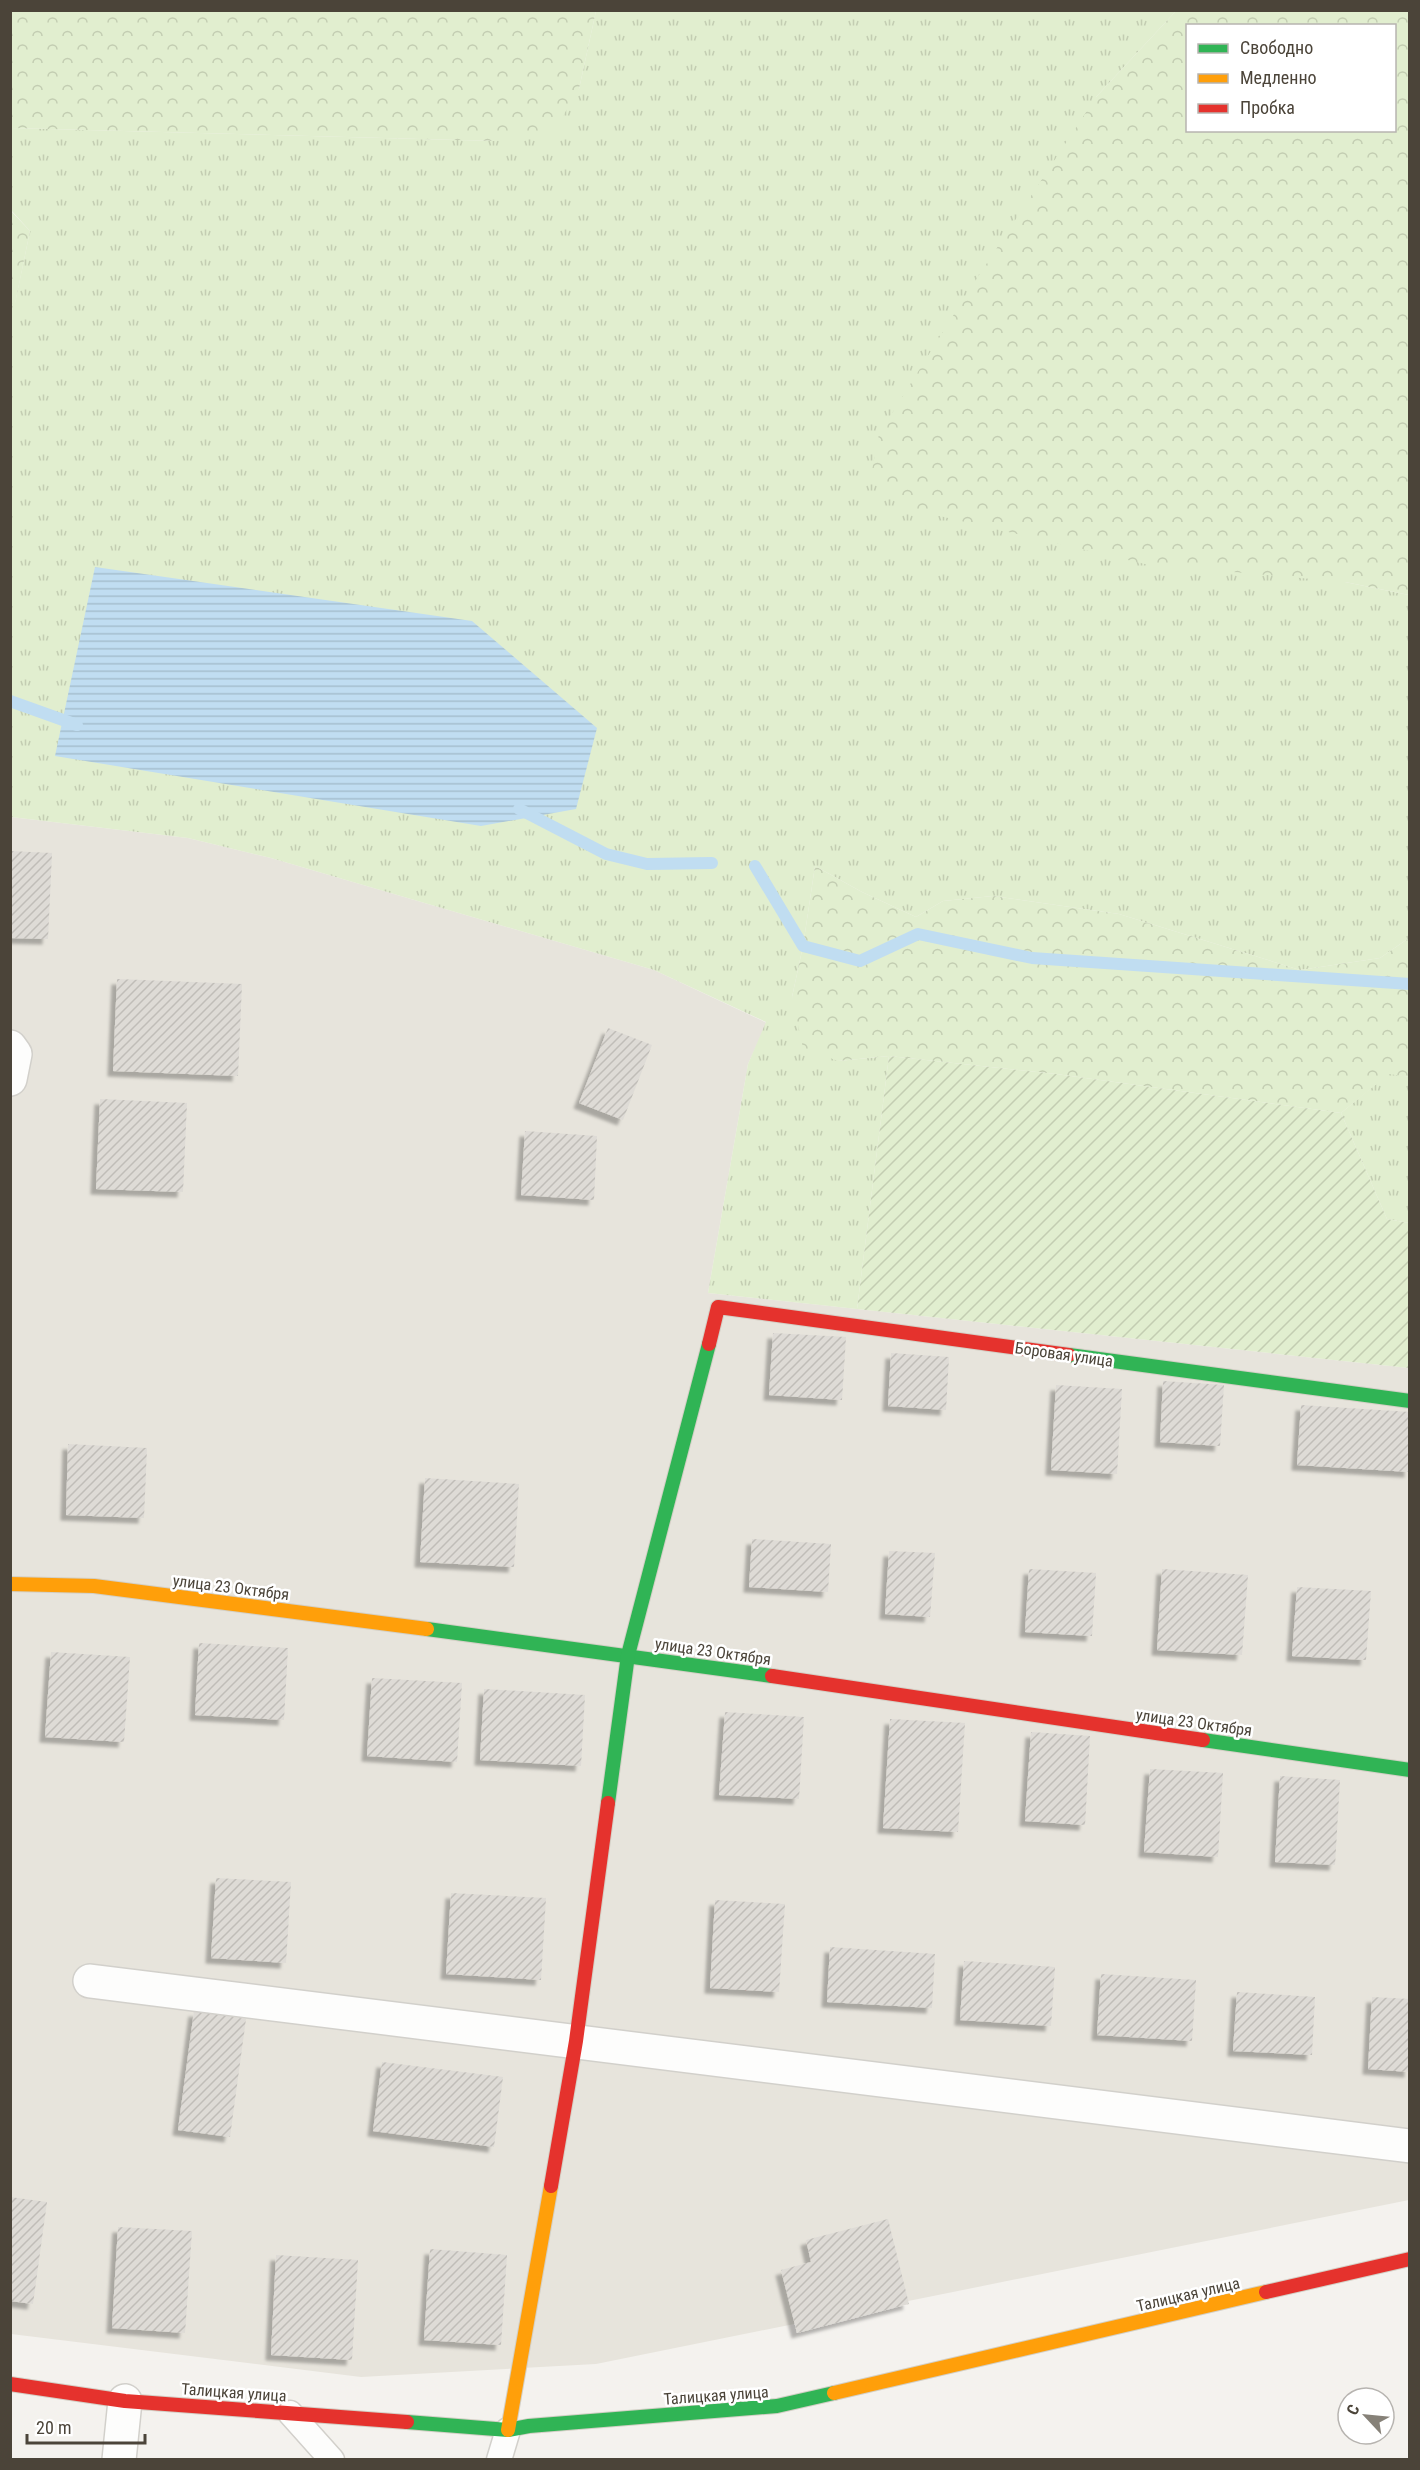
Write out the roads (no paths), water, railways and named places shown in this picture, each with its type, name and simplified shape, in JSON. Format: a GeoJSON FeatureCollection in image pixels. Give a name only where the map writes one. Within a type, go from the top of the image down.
{"type":"FeatureCollection","features":[{"type":"Feature","properties":{"kind":"street","name":"Боровая улица"},"geometry":{"type":"LineString","coordinates":[[628,1655],[718,1307],[1410,1401]]}},
{"type":"Feature","properties":{"kind":"street","name":"улица 23 Октября"},"geometry":{"type":"LineString","coordinates":[[10,1584],[94,1586],[628,1655],[1410,1770]]}},
{"type":"Feature","properties":{"kind":"street"},"geometry":{"type":"LineString","coordinates":[[508,2430],[576,2041],[628,1655]]}},
{"type":"Feature","properties":{"kind":"street"},"geometry":{"type":"LineString","coordinates":[[90,1981],[1410,2146]]}},
{"type":"Feature","properties":{"kind":"street","name":"Талицкая улица"},"geometry":{"type":"LineString","coordinates":[[10,2384],[125,2401],[508,2430],[529,2426],[777,2406],[1410,2259]]}},
{"type":"Feature","properties":{"kind":"street"},"geometry":{"type":"LineString","coordinates":[[119,2460],[125,2401]]}},
{"type":"Feature","properties":{"kind":"lane"},"geometry":{"type":"LineString","coordinates":[[290,2413],[332,2460]]}},
{"type":"Feature","properties":{"kind":"lane"},"geometry":{"type":"LineString","coordinates":[[499,2460],[508,2430]]}},
{"type":"Feature","properties":{"kind":"water"},"geometry":{"type":"Polygon","coordinates":[[[95,567],[472,621],[597,728],[576,809],[481,826],[55,756],[95,567]]]}},
{"type":"Feature","properties":{"kind":"waterway"},"geometry":{"type":"LineString","coordinates":[[10,701],[77,725]]}},
{"type":"Feature","properties":{"kind":"waterway"},"geometry":{"type":"LineString","coordinates":[[519,809],[606,854],[647,864],[712,863]]}},
{"type":"Feature","properties":{"kind":"waterway"},"geometry":{"type":"LineString","coordinates":[[755,866],[803,946],[860,961],[918,934],[1032,958],[1410,984]]}}]}
